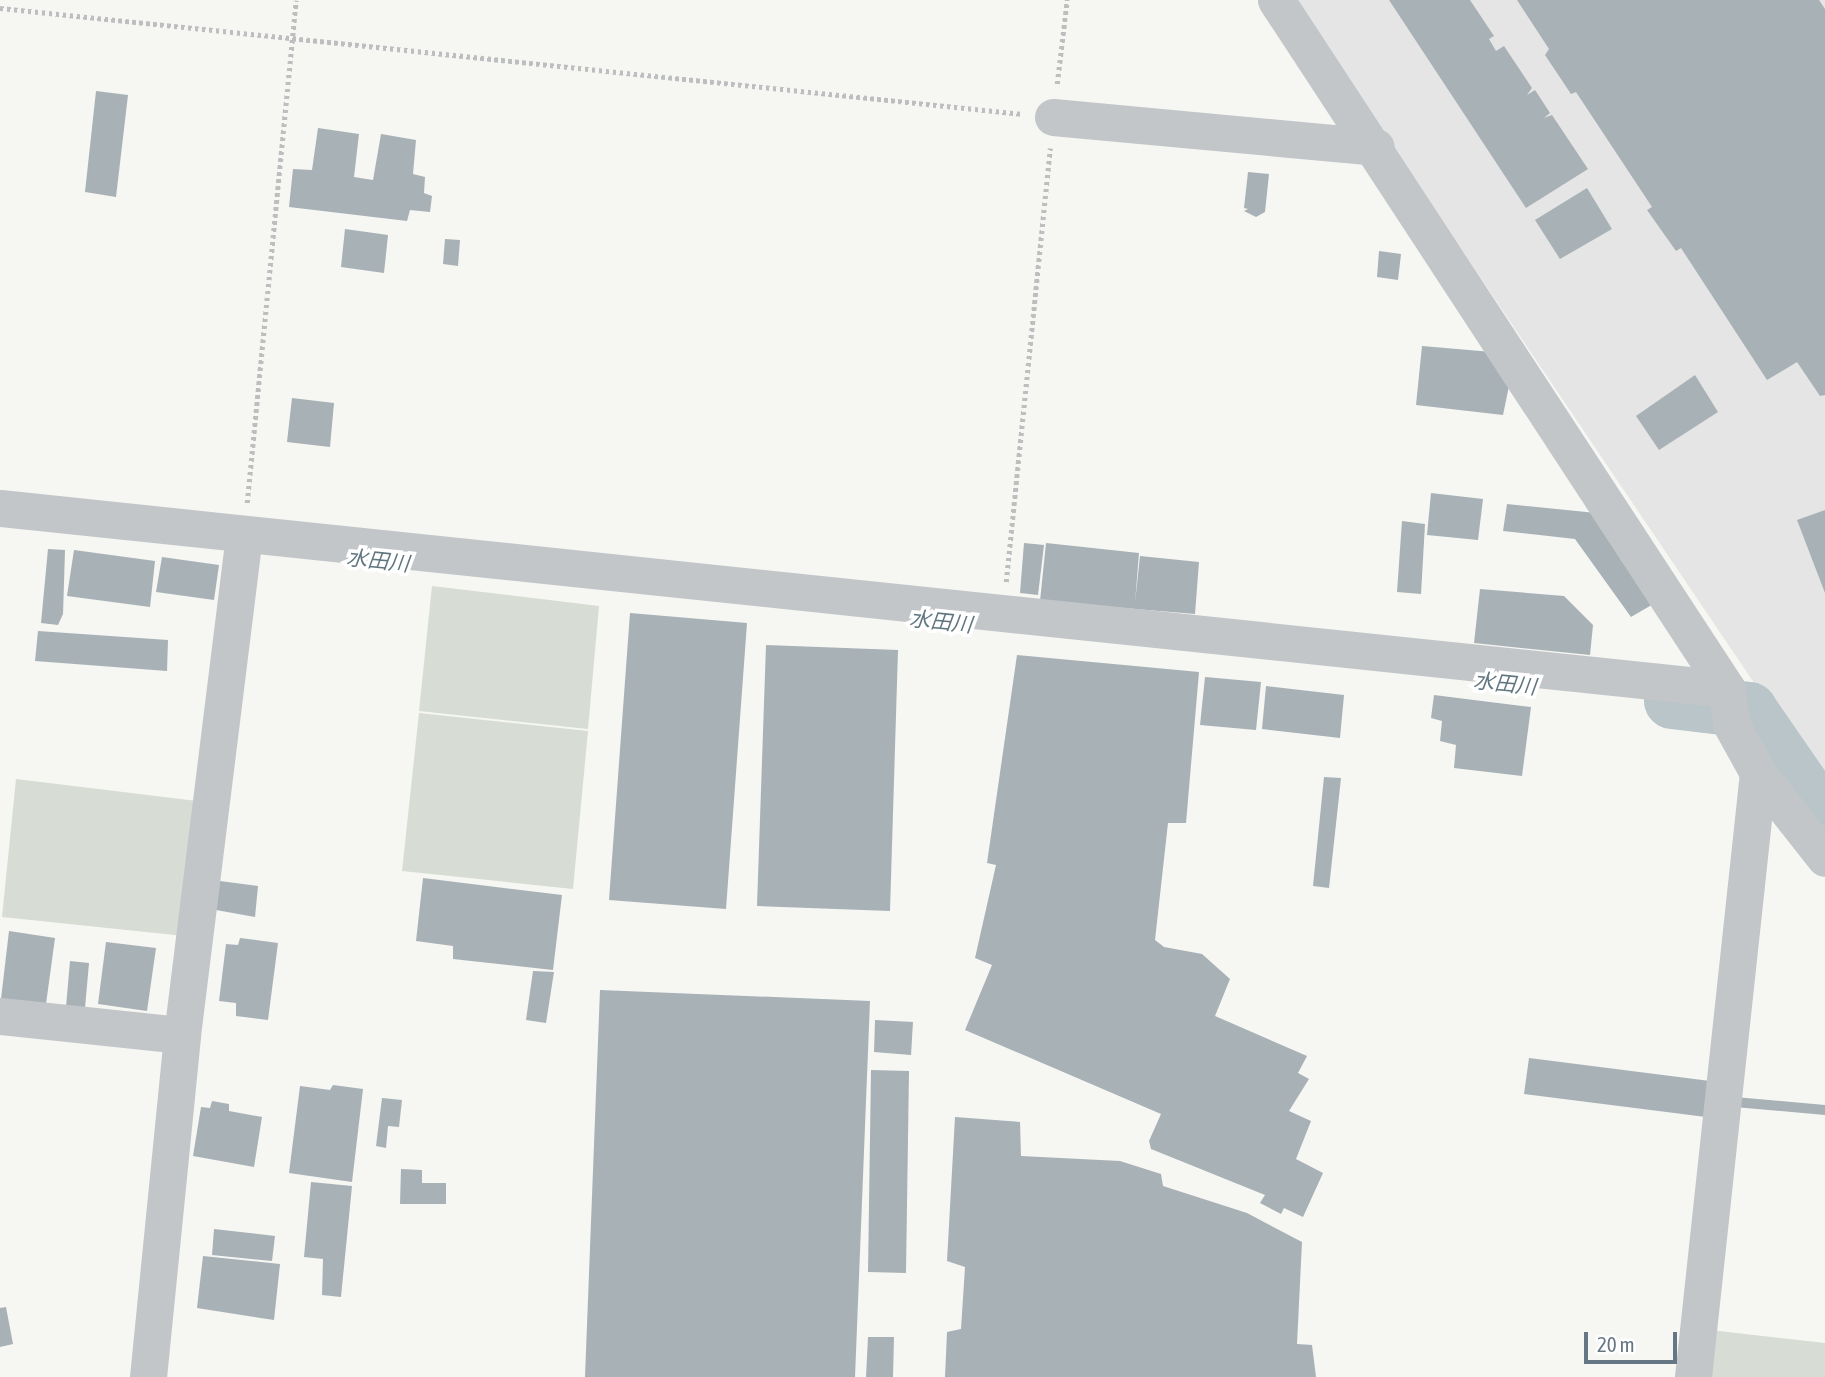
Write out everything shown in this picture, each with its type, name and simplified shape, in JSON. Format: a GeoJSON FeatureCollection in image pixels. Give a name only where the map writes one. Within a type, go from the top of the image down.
{"type":"FeatureCollection","features":[{"type":"Feature","properties":{"kind":"street"},"geometry":{"type":"LineString","coordinates":[[1276,0],[1376,147],[1727,690],[1731,724],[1758,773],[1825,858]]}},
{"type":"Feature","properties":{"kind":"street"},"geometry":{"type":"LineString","coordinates":[[1053,117],[1376,147]]}},
{"type":"Feature","properties":{"kind":"street"},"geometry":{"type":"LineString","coordinates":[[0,508],[244,535],[1003,610],[1727,690]]}},
{"type":"Feature","properties":{"kind":"street"},"geometry":{"type":"LineString","coordinates":[[148,1377],[182,1035],[244,535]]}},
{"type":"Feature","properties":{"kind":"street"},"geometry":{"type":"LineString","coordinates":[[1693,1377],[1758,773]]}},
{"type":"Feature","properties":{"kind":"street"},"geometry":{"type":"LineString","coordinates":[[0,1016],[182,1035]]}},
{"type":"Feature","properties":{"kind":"path"},"geometry":{"type":"LineString","coordinates":[[244,535],[296,0]]}},
{"type":"Feature","properties":{"kind":"path"},"geometry":{"type":"LineString","coordinates":[[1003,610],[1067,0]]}},
{"type":"Feature","properties":{"kind":"path"},"geometry":{"type":"LineString","coordinates":[[0,8],[1053,117]]}},
{"type":"Feature","properties":{"kind":"shaded area"},"geometry":{"type":"Polygon","coordinates":[[[1293,0],[1825,0],[1825,788],[1293,0]]]}},
{"type":"Feature","properties":{"kind":"shaded area"},"geometry":{"type":"Polygon","coordinates":[[[432,586],[599,606],[588,729],[419,711],[432,586]]]}},
{"type":"Feature","properties":{"kind":"shaded area"},"geometry":{"type":"Polygon","coordinates":[[[419,713],[588,731],[573,889],[402,871],[419,713]]]}},
{"type":"Feature","properties":{"kind":"shaded area"},"geometry":{"type":"Polygon","coordinates":[[[16,779],[197,801],[184,936],[2,917],[16,779]]]}},
{"type":"Feature","properties":{"kind":"shaded area"},"geometry":{"type":"Polygon","coordinates":[[[1710,1330],[1825,1343],[1825,1377],[1705,1377],[1710,1330]]]}},
{"type":"Feature","properties":{"kind":"building"},"geometry":{"type":"Polygon","coordinates":[[[1389,0],[1470,0],[1494,36],[1489,39],[1496,51],[1504,46],[1532,88],[1527,95],[1535,90],[1550,113],[1544,118],[1552,115],[1588,169],[1526,208],[1389,0]]]}},
{"type":"Feature","properties":{"kind":"building"},"geometry":{"type":"Polygon","coordinates":[[[1517,0],[1819,0],[1825,9],[1825,395],[1820,396],[1797,362],[1767,380],[1681,248],[1676,251],[1647,210],[1652,207],[1576,92],[1571,94],[1545,55],[1549,49],[1517,0]]]}},
{"type":"Feature","properties":{"kind":"building"},"geometry":{"type":"Polygon","coordinates":[[[96,91],[128,95],[116,197],[85,192],[96,91]]]}},
{"type":"Feature","properties":{"kind":"building"},"geometry":{"type":"Polygon","coordinates":[[[318,128],[359,134],[354,177],[373,180],[381,134],[416,140],[413,174],[425,177],[424,193],[432,196],[430,212],[410,210],[407,221],[289,207],[293,169],[312,170],[318,128]]]}},
{"type":"Feature","properties":{"kind":"building"},"geometry":{"type":"Polygon","coordinates":[[[1248,172],[1269,174],[1265,212],[1256,217],[1244,211],[1248,209],[1244,208],[1248,172]]]}},
{"type":"Feature","properties":{"kind":"building"},"geometry":{"type":"Polygon","coordinates":[[[1587,188],[1612,229],[1560,259],[1535,220],[1587,188]]]}},
{"type":"Feature","properties":{"kind":"building"},"geometry":{"type":"Polygon","coordinates":[[[345,229],[388,235],[384,273],[341,267],[345,229]]]}},
{"type":"Feature","properties":{"kind":"building"},"geometry":{"type":"Polygon","coordinates":[[[445,239],[460,240],[458,266],[443,264],[445,239]]]}},
{"type":"Feature","properties":{"kind":"building"},"geometry":{"type":"Polygon","coordinates":[[[1379,251],[1401,254],[1398,280],[1377,277],[1379,251]]]}},
{"type":"Feature","properties":{"kind":"building"},"geometry":{"type":"Polygon","coordinates":[[[1422,346],[1492,352],[1509,386],[1503,415],[1416,405],[1422,346]]]}},
{"type":"Feature","properties":{"kind":"building"},"geometry":{"type":"Polygon","coordinates":[[[1695,375],[1718,412],[1659,450],[1636,416],[1695,375]]]}},
{"type":"Feature","properties":{"kind":"building"},"geometry":{"type":"Polygon","coordinates":[[[292,398],[334,403],[330,447],[287,442],[292,398]]]}},
{"type":"Feature","properties":{"kind":"building"},"geometry":{"type":"Polygon","coordinates":[[[1431,493],[1483,499],[1478,540],[1427,535],[1431,493]]]}},
{"type":"Feature","properties":{"kind":"building"},"geometry":{"type":"Polygon","coordinates":[[[1507,504],[1596,513],[1655,603],[1631,617],[1575,539],[1503,531],[1507,504]]]}},
{"type":"Feature","properties":{"kind":"building"},"geometry":{"type":"Polygon","coordinates":[[[1825,510],[1825,593],[1797,520],[1825,510]]]}},
{"type":"Feature","properties":{"kind":"building"},"geometry":{"type":"Polygon","coordinates":[[[1402,521],[1425,524],[1421,594],[1397,592],[1402,521]]]}},
{"type":"Feature","properties":{"kind":"building"},"geometry":{"type":"Polygon","coordinates":[[[1024,543],[1044,545],[1038,595],[1020,593],[1024,543]]]}},
{"type":"Feature","properties":{"kind":"building"},"geometry":{"type":"Polygon","coordinates":[[[1046,543],[1139,553],[1135,603],[1140,556],[1199,562],[1195,614],[1040,601],[1046,543]]]}},
{"type":"Feature","properties":{"kind":"building"},"geometry":{"type":"Polygon","coordinates":[[[48,549],[65,550],[63,614],[58,625],[41,623],[48,549]]]}},
{"type":"Feature","properties":{"kind":"building"},"geometry":{"type":"Polygon","coordinates":[[[74,550],[155,561],[150,607],[67,596],[74,550]]]}},
{"type":"Feature","properties":{"kind":"building"},"geometry":{"type":"Polygon","coordinates":[[[162,557],[219,565],[214,600],[156,592],[162,557]]]}},
{"type":"Feature","properties":{"kind":"building"},"geometry":{"type":"Polygon","coordinates":[[[1480,589],[1564,596],[1593,625],[1590,655],[1474,643],[1480,589]]]}},
{"type":"Feature","properties":{"kind":"building"},"geometry":{"type":"Polygon","coordinates":[[[630,613],[747,623],[726,909],[609,900],[630,613]]]}},
{"type":"Feature","properties":{"kind":"building"},"geometry":{"type":"Polygon","coordinates":[[[38,631],[168,640],[167,671],[35,661],[38,631]]]}},
{"type":"Feature","properties":{"kind":"building"},"geometry":{"type":"Polygon","coordinates":[[[766,645],[898,650],[890,911],[757,906],[766,645]]]}},
{"type":"Feature","properties":{"kind":"building"},"geometry":{"type":"Polygon","coordinates":[[[1017,655],[1199,672],[1186,823],[1168,823],[1155,940],[1164,947],[1202,954],[1230,979],[1215,1016],[1307,1056],[1298,1073],[1309,1079],[1289,1111],[1311,1121],[1296,1159],[1323,1173],[1303,1217],[1284,1208],[1281,1214],[1260,1203],[1265,1195],[1151,1149],[1149,1141],[1161,1114],[965,1030],[992,965],[975,958],[996,865],[987,863],[1017,655]]]}},
{"type":"Feature","properties":{"kind":"building"},"geometry":{"type":"Polygon","coordinates":[[[1205,677],[1261,682],[1256,730],[1200,725],[1205,677]]]}},
{"type":"Feature","properties":{"kind":"building"},"geometry":{"type":"Polygon","coordinates":[[[1266,686],[1344,695],[1340,738],[1262,729],[1266,686]]]}},
{"type":"Feature","properties":{"kind":"building"},"geometry":{"type":"Polygon","coordinates":[[[1434,695],[1531,707],[1522,776],[1454,768],[1456,745],[1440,741],[1442,721],[1431,718],[1434,695]]]}},
{"type":"Feature","properties":{"kind":"building"},"geometry":{"type":"Polygon","coordinates":[[[1324,777],[1341,778],[1329,888],[1313,886],[1324,777]]]}},
{"type":"Feature","properties":{"kind":"building"},"geometry":{"type":"Polygon","coordinates":[[[423,878],[562,895],[553,970],[453,959],[453,946],[416,941],[423,878]]]}},
{"type":"Feature","properties":{"kind":"building"},"geometry":{"type":"Polygon","coordinates":[[[220,881],[258,886],[255,917],[216,910],[220,881]]]}},
{"type":"Feature","properties":{"kind":"building"},"geometry":{"type":"Polygon","coordinates":[[[9,931],[55,938],[46,1004],[1,999],[9,931]]]}},
{"type":"Feature","properties":{"kind":"building"},"geometry":{"type":"Polygon","coordinates":[[[240,938],[278,943],[268,1020],[236,1016],[236,1003],[219,1001],[226,944],[238,945],[240,938]]]}},
{"type":"Feature","properties":{"kind":"building"},"geometry":{"type":"Polygon","coordinates":[[[106,942],[156,948],[147,1011],[98,1004],[106,942]]]}},
{"type":"Feature","properties":{"kind":"building"},"geometry":{"type":"Polygon","coordinates":[[[70,961],[89,963],[85,1008],[66,1007],[70,961]]]}},
{"type":"Feature","properties":{"kind":"building"},"geometry":{"type":"Polygon","coordinates":[[[533,971],[554,972],[546,1023],[526,1020],[533,971]]]}},
{"type":"Feature","properties":{"kind":"building"},"geometry":{"type":"Polygon","coordinates":[[[600,990],[870,1001],[855,1377],[585,1377],[600,990]]]}},
{"type":"Feature","properties":{"kind":"building"},"geometry":{"type":"Polygon","coordinates":[[[875,1020],[913,1022],[911,1055],[874,1052],[875,1020]]]}},
{"type":"Feature","properties":{"kind":"building"},"geometry":{"type":"Polygon","coordinates":[[[1529,1058],[1710,1081],[1706,1117],[1524,1094],[1529,1058]]]}},
{"type":"Feature","properties":{"kind":"building"},"geometry":{"type":"Polygon","coordinates":[[[871,1070],[909,1071],[906,1273],[868,1272],[871,1070]]]}},
{"type":"Feature","properties":{"kind":"building"},"geometry":{"type":"Polygon","coordinates":[[[333,1085],[363,1089],[352,1182],[289,1173],[300,1086],[330,1090],[333,1085]]]}},
{"type":"Feature","properties":{"kind":"building"},"geometry":{"type":"Polygon","coordinates":[[[1735,1097],[1825,1105],[1825,1115],[1734,1107],[1735,1097]]]}},
{"type":"Feature","properties":{"kind":"building"},"geometry":{"type":"Polygon","coordinates":[[[382,1098],[402,1100],[399,1127],[388,1126],[386,1148],[376,1146],[382,1098]]]}},
{"type":"Feature","properties":{"kind":"building"},"geometry":{"type":"Polygon","coordinates":[[[212,1101],[229,1104],[229,1111],[262,1117],[254,1167],[193,1156],[201,1107],[210,1108],[212,1101]]]}},
{"type":"Feature","properties":{"kind":"building"},"geometry":{"type":"Polygon","coordinates":[[[955,1117],[1020,1122],[1021,1156],[1120,1161],[1161,1174],[1163,1186],[1247,1213],[1302,1242],[1297,1344],[1312,1345],[1316,1377],[945,1377],[947,1332],[961,1329],[965,1267],[947,1261],[955,1117]]]}},
{"type":"Feature","properties":{"kind":"building"},"geometry":{"type":"Polygon","coordinates":[[[401,1169],[422,1170],[422,1183],[446,1183],[446,1204],[400,1204],[401,1169]]]}},
{"type":"Feature","properties":{"kind":"building"},"geometry":{"type":"Polygon","coordinates":[[[311,1182],[352,1186],[341,1297],[322,1295],[323,1259],[304,1257],[311,1182]]]}},
{"type":"Feature","properties":{"kind":"building"},"geometry":{"type":"Polygon","coordinates":[[[214,1229],[275,1236],[272,1261],[212,1255],[214,1229]]]}},
{"type":"Feature","properties":{"kind":"building"},"geometry":{"type":"Polygon","coordinates":[[[203,1256],[280,1264],[274,1320],[197,1308],[203,1256]]]}},
{"type":"Feature","properties":{"kind":"building"},"geometry":{"type":"Polygon","coordinates":[[[6,1307],[13,1344],[0,1347],[0,1308],[6,1307]]]}},
{"type":"Feature","properties":{"kind":"building"},"geometry":{"type":"Polygon","coordinates":[[[868,1337],[894,1337],[893,1377],[866,1377],[868,1337]]]}},
{"type":"Feature","properties":{"kind":"waterway","name":"水田川"},"geometry":{"type":"LineString","coordinates":[[1672,701],[1749,710],[1825,820]]}}]}
